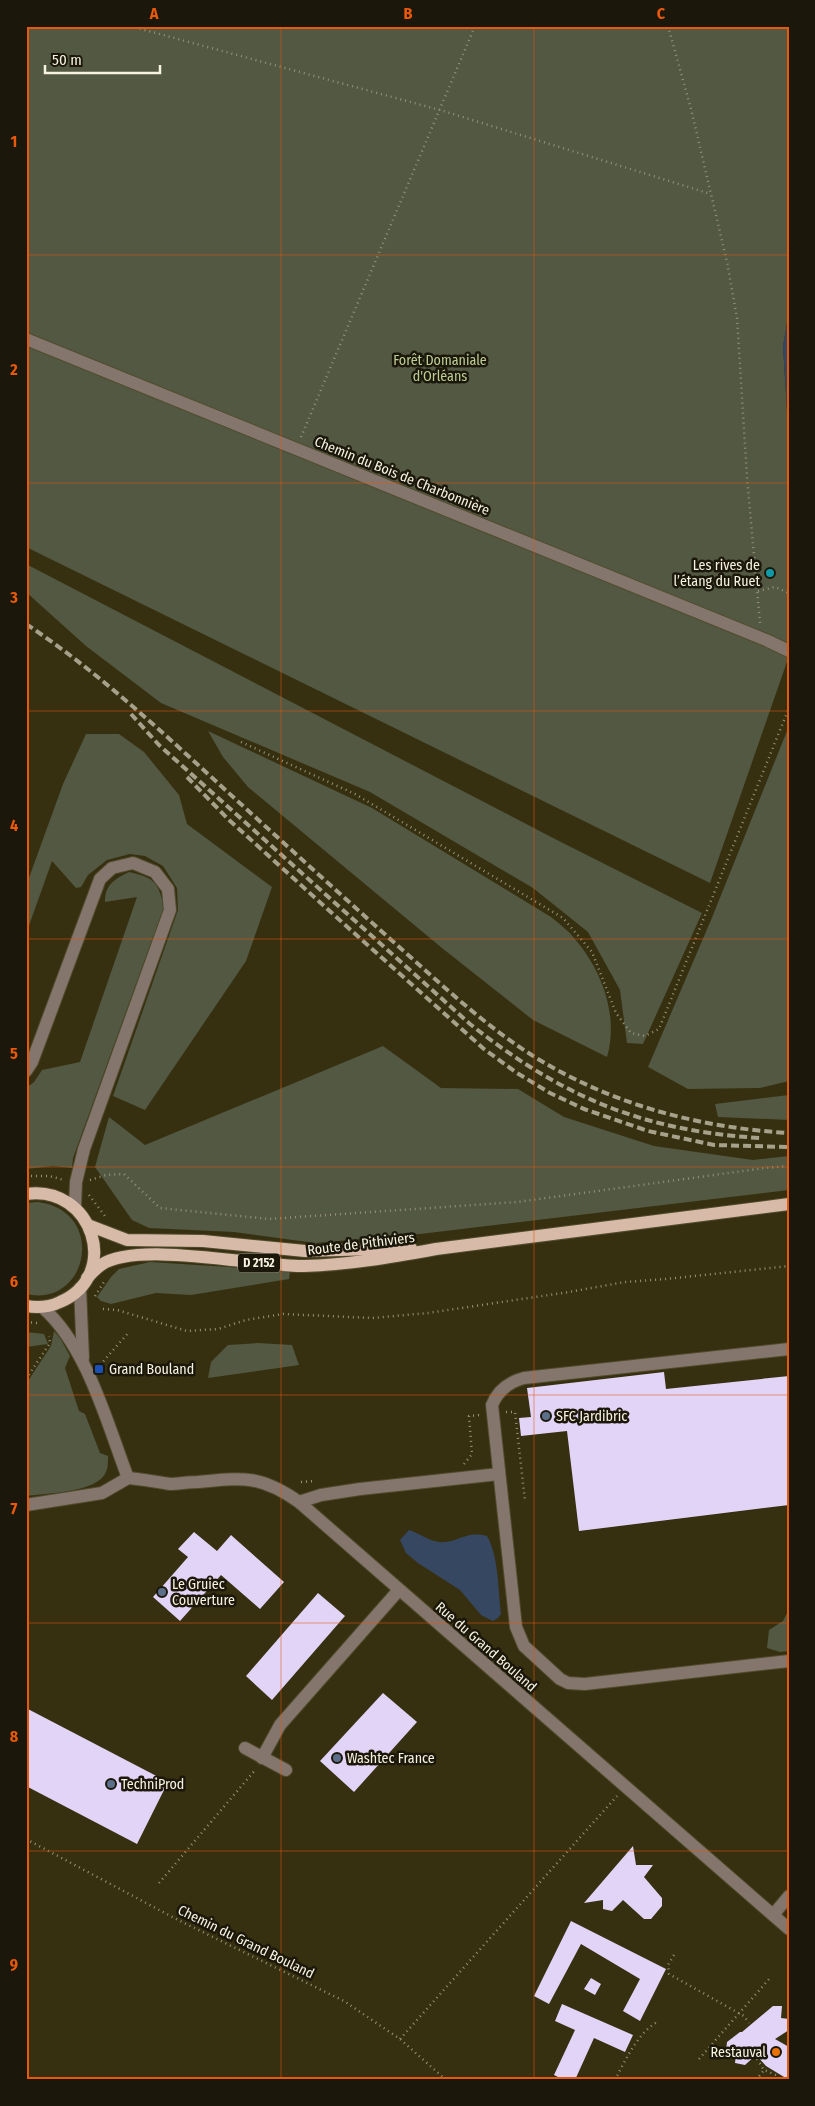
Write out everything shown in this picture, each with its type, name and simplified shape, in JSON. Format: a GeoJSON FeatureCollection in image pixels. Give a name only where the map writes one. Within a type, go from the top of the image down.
{"type":"FeatureCollection","features":[{"type":"Feature","properties":{"kind":"main road"},"geometry":{"type":"LineString","coordinates":[[26,1194],[46,1193],[56,1196],[75,1207],[88,1225],[93,1238],[94,1252],[92,1265],[83,1283]]}},
{"type":"Feature","properties":{"kind":"main road","name":"Route de Pithiviers"},"geometry":{"type":"LineString","coordinates":[[42,1307],[63,1301],[101,1265],[127,1257],[201,1257],[302,1266],[390,1258],[436,1249],[789,1204]]}},
{"type":"Feature","properties":{"kind":"main road","name":"Route de Pithiviers"},"geometry":{"type":"LineString","coordinates":[[88,1225],[127,1240],[202,1241],[305,1251],[436,1249]]}},
{"type":"Feature","properties":{"kind":"main road"},"geometry":{"type":"LineString","coordinates":[[26,1306],[42,1307]]}},
{"type":"Feature","properties":{"kind":"street","name":"Chemin du Bois de Charbonnière"},"geometry":{"type":"LineString","coordinates":[[26,339],[789,651]]}},
{"type":"Feature","properties":{"kind":"street"},"geometry":{"type":"LineString","coordinates":[[26,1071],[32,1062],[100,879],[112,868],[133,864],[155,872],[168,889],[170,910],[84,1149],[76,1182],[75,1207]]}},
{"type":"Feature","properties":{"kind":"street"},"geometry":{"type":"LineString","coordinates":[[83,1283],[83,1360]]}},
{"type":"Feature","properties":{"kind":"street"},"geometry":{"type":"LineString","coordinates":[[26,1505],[102,1493],[128,1478],[83,1360],[63,1328],[42,1307]]}},
{"type":"Feature","properties":{"kind":"street"},"geometry":{"type":"LineString","coordinates":[[789,1349],[524,1378],[516,1380],[501,1390],[492,1405],[516,1628],[524,1646],[560,1679],[568,1683],[585,1684],[789,1661]]}},
{"type":"Feature","properties":{"kind":"street"},"geometry":{"type":"LineString","coordinates":[[298,1502],[321,1495],[499,1474]]}},
{"type":"Feature","properties":{"kind":"street","name":"Rue du Grand Bouland"},"geometry":{"type":"LineString","coordinates":[[128,1478],[147,1479],[170,1484],[242,1478],[256,1479],[284,1492],[298,1502],[624,1788],[789,1929]]}},
{"type":"Feature","properties":{"kind":"street"},"geometry":{"type":"LineString","coordinates":[[262,1758],[280,1725],[398,1591]]}},
{"type":"Feature","properties":{"kind":"street"},"geometry":{"type":"LineString","coordinates":[[245,1748],[286,1770]]}},
{"type":"Feature","properties":{"kind":"street"},"geometry":{"type":"LineString","coordinates":[[773,1915],[789,1896]]}},
{"type":"Feature","properties":{"kind":"path"},"geometry":{"type":"LineString","coordinates":[[130,26],[440,110],[711,194]]}},
{"type":"Feature","properties":{"kind":"path"},"geometry":{"type":"LineString","coordinates":[[296,449],[475,26]]}},
{"type":"Feature","properties":{"kind":"path"},"geometry":{"type":"LineString","coordinates":[[668,26],[691,109],[727,262],[737,318],[747,477],[760,625],[766,640]]}},
{"type":"Feature","properties":{"kind":"path"},"geometry":{"type":"LineString","coordinates":[[758,591],[775,587],[789,593]]}},
{"type":"Feature","properties":{"kind":"path"},"geometry":{"type":"LineString","coordinates":[[241,742],[355,794],[563,918],[592,952],[616,1013],[630,1033],[645,1036],[659,1029],[789,708]]}},
{"type":"Feature","properties":{"kind":"path"},"geometry":{"type":"LineString","coordinates":[[76,1182],[124,1174],[160,1208],[268,1219],[517,1202],[789,1166]]}},
{"type":"Feature","properties":{"kind":"path"},"geometry":{"type":"LineString","coordinates":[[103,1309],[118,1310],[187,1331],[218,1329],[246,1320],[283,1314],[372,1318],[428,1313],[625,1282],[789,1266]]}},
{"type":"Feature","properties":{"kind":"path"},"geometry":{"type":"LineString","coordinates":[[26,1379],[50,1343],[48,1334],[50,1328]]}},
{"type":"Feature","properties":{"kind":"path"},"geometry":{"type":"LineString","coordinates":[[99,1366],[129,1332]]}},
{"type":"Feature","properties":{"kind":"path"},"geometry":{"type":"LineString","coordinates":[[458,1466],[465,1464],[472,1454],[469,1416],[515,1412],[525,1501]]}},
{"type":"Feature","properties":{"kind":"path"},"geometry":{"type":"LineString","coordinates":[[301,1482],[320,1480]]}},
{"type":"Feature","properties":{"kind":"path"},"geometry":{"type":"LineString","coordinates":[[159,1882],[258,1767],[262,1758]]}},
{"type":"Feature","properties":{"kind":"path"},"geometry":{"type":"LineString","coordinates":[[400,2039],[624,1788]]}},
{"type":"Feature","properties":{"kind":"path","name":"Chemin du Grand Bouland"},"geometry":{"type":"LineString","coordinates":[[26,1839],[178,1920],[344,2000],[400,2039],[446,2080]]}},
{"type":"Feature","properties":{"kind":"path"},"geometry":{"type":"LineString","coordinates":[[674,1955],[668,1965],[669,1974],[744,2016],[749,2023]]}},
{"type":"Feature","properties":{"kind":"path"},"geometry":{"type":"LineString","coordinates":[[699,2060],[770,1978]]}},
{"type":"Feature","properties":{"kind":"path"},"geometry":{"type":"LineString","coordinates":[[615,2080],[639,2039],[649,2026],[659,2021]]}},
{"type":"Feature","properties":{"kind":"path"},"geometry":{"type":"LineString","coordinates":[[757,2059],[764,2070],[776,2075]]}},
{"type":"Feature","properties":{"kind":"path"},"geometry":{"type":"LineString","coordinates":[[756,2080],[764,2070]]}},
{"type":"Feature","properties":{"kind":"green space","name":"Forêt Domaniale d'Orléans"},"geometry":{"type":"Polygon","coordinates":[[[26,26],[789,26],[789,312],[783,346],[789,443],[789,656],[710,883],[26,547],[26,26]]]}},
{"type":"Feature","properties":{"kind":"green space"},"geometry":{"type":"Polygon","coordinates":[[[26,564],[555,839],[702,913],[643,1044],[627,1043],[620,990],[588,932],[533,888],[370,792],[161,703],[86,646],[26,592],[26,564]]]}},
{"type":"Feature","properties":{"kind":"green space"},"geometry":{"type":"Polygon","coordinates":[[[789,726],[789,1081],[760,1088],[688,1089],[648,1067],[711,920],[789,726]]]}},
{"type":"Feature","properties":{"kind":"green space"},"geometry":{"type":"Polygon","coordinates":[[[208,731],[372,808],[551,917],[574,938],[584,951],[593,964],[606,994],[611,1026],[607,1057],[533,1020],[442,948],[248,787],[223,757],[208,731]]]}},
{"type":"Feature","properties":{"kind":"green space"},"geometry":{"type":"Polygon","coordinates":[[[86,734],[119,734],[144,752],[179,795],[187,824],[272,887],[246,961],[145,1110],[113,1096],[178,910],[177,888],[163,866],[145,856],[130,854],[107,860],[88,875],[81,887],[76,888],[52,861],[26,934],[26,886],[63,784],[86,734]]]}},
{"type":"Feature","properties":{"kind":"green space"},"geometry":{"type":"Polygon","coordinates":[[[129,872],[145,876],[154,882],[160,892],[164,907],[73,1158],[72,1168],[53,1166],[26,1169],[26,1088],[34,1082],[42,1070],[80,1062],[137,897],[105,902],[105,896],[112,883],[129,872]]]}},
{"type":"Feature","properties":{"kind":"green space"},"geometry":{"type":"Polygon","coordinates":[[[383,1046],[441,1088],[518,1089],[564,1117],[654,1146],[753,1160],[789,1156],[789,1190],[420,1234],[315,1243],[234,1232],[149,1228],[132,1220],[95,1167],[109,1117],[145,1145],[383,1046]]]}},
{"type":"Feature","properties":{"kind":"green space"},"geometry":{"type":"Polygon","coordinates":[[[789,1095],[789,1120],[718,1117],[715,1104],[789,1095]]]}},
{"type":"Feature","properties":{"kind":"green space"},"geometry":{"type":"Polygon","coordinates":[[[38,1202],[60,1209],[74,1222],[81,1239],[81,1257],[76,1273],[64,1287],[47,1294],[26,1294],[26,1203],[38,1202]]]}},
{"type":"Feature","properties":{"kind":"green space"},"geometry":{"type":"Polygon","coordinates":[[[150,1262],[290,1271],[289,1279],[191,1295],[156,1293],[111,1304],[101,1301],[97,1297],[119,1269],[150,1262]]]}},
{"type":"Feature","properties":{"kind":"green space"},"geometry":{"type":"Polygon","coordinates":[[[54,1331],[70,1356],[65,1368],[79,1411],[85,1414],[100,1453],[108,1456],[108,1466],[101,1479],[93,1484],[70,1491],[26,1496],[26,1384],[51,1346],[54,1331]]]}},
{"type":"Feature","properties":{"kind":"green space"},"geometry":{"type":"Polygon","coordinates":[[[26,1332],[44,1334],[48,1344],[26,1347],[26,1332]]]}},
{"type":"Feature","properties":{"kind":"green space"},"geometry":{"type":"Polygon","coordinates":[[[258,1343],[292,1345],[299,1365],[208,1378],[211,1362],[228,1345],[258,1343]]]}},
{"type":"Feature","properties":{"kind":"green space"},"geometry":{"type":"Polygon","coordinates":[[[789,1609],[789,1651],[780,1652],[767,1648],[769,1630],[783,1621],[789,1609]]]}},
{"type":"Feature","properties":{"kind":"water"},"geometry":{"type":"Polygon","coordinates":[[[789,312],[789,443],[783,346],[789,312]]]}},
{"type":"Feature","properties":{"kind":"water"},"geometry":{"type":"Polygon","coordinates":[[[409,1530],[439,1542],[451,1541],[472,1535],[487,1536],[494,1554],[497,1574],[501,1614],[498,1618],[493,1621],[481,1615],[460,1590],[406,1553],[400,1540],[409,1530]]]}},
{"type":"Feature","properties":{"kind":"building"},"geometry":{"type":"Polygon","coordinates":[[[664,1372],[666,1389],[789,1376],[789,1505],[579,1531],[567,1431],[521,1436],[519,1418],[531,1417],[527,1388],[664,1372]]]}},
{"type":"Feature","properties":{"kind":"building"},"geometry":{"type":"Polygon","coordinates":[[[194,1532],[217,1551],[231,1535],[284,1582],[260,1609],[221,1575],[180,1621],[153,1597],[188,1557],[178,1549],[194,1532]]]}},
{"type":"Feature","properties":{"kind":"building"},"geometry":{"type":"Polygon","coordinates":[[[318,1593],[345,1616],[272,1700],[246,1676],[318,1593]]]}},
{"type":"Feature","properties":{"kind":"building"},"geometry":{"type":"Polygon","coordinates":[[[383,1693],[417,1722],[354,1792],[320,1761],[383,1693]]]}},
{"type":"Feature","properties":{"kind":"building"},"geometry":{"type":"Polygon","coordinates":[[[26,1708],[168,1782],[137,1844],[26,1786],[26,1708]]]}},
{"type":"Feature","properties":{"kind":"building"},"geometry":{"type":"Polygon","coordinates":[[[633,1846],[636,1865],[653,1865],[644,1877],[662,1898],[662,1906],[651,1919],[644,1919],[623,1900],[612,1911],[603,1909],[603,1900],[584,1903],[633,1846]]]}},
{"type":"Feature","properties":{"kind":"building"},"geometry":{"type":"Polygon","coordinates":[[[571,1921],[666,1969],[640,2021],[623,2011],[640,1979],[581,1944],[549,2004],[534,1996],[571,1921]]]}},
{"type":"Feature","properties":{"kind":"building"},"geometry":{"type":"Polygon","coordinates":[[[591,1978],[601,1984],[595,1995],[584,1989],[591,1978]]]}},
{"type":"Feature","properties":{"kind":"building"},"geometry":{"type":"Polygon","coordinates":[[[562,2004],[633,2035],[625,2052],[594,2038],[575,2080],[564,2080],[554,2075],[575,2030],[555,2021],[562,2004]]]}},
{"type":"Feature","properties":{"kind":"building"},"geometry":{"type":"Polygon","coordinates":[[[773,2006],[782,2006],[781,2018],[789,2019],[789,2030],[775,2039],[789,2047],[789,2080],[766,2066],[756,2055],[745,2065],[735,2063],[736,2053],[726,2052],[727,2042],[773,2006]]]}},
{"type":"Feature","properties":{"kind":"railway"},"geometry":{"type":"LineString","coordinates":[[26,624],[74,658],[120,695],[445,988],[522,1049],[543,1062],[601,1091],[662,1112],[724,1126],[789,1133]]}},
{"type":"Feature","properties":{"kind":"railway"},"geometry":{"type":"LineString","coordinates":[[131,714],[159,745],[470,1024],[504,1050],[538,1072],[606,1106],[678,1128],[760,1138]]}},
{"type":"Feature","properties":{"kind":"railway"},"geometry":{"type":"LineString","coordinates":[[187,777],[229,820],[344,924],[484,1049],[517,1073],[550,1093],[584,1109],[648,1131],[714,1145],[789,1147]]}},
{"type":"Feature","properties":{"kind":"place","name":"Les rives de l’étang du Ruet"},"geometry":{"type":"Point","coordinates":[770,573]}},
{"type":"Feature","properties":{"kind":"place","name":"Grand Bouland"},"geometry":{"type":"Point","coordinates":[99,1369]}},
{"type":"Feature","properties":{"kind":"place","name":"SFC Jardibric"},"geometry":{"type":"Point","coordinates":[546,1416]}},
{"type":"Feature","properties":{"kind":"place","name":"Le Gruiec Couverture"},"geometry":{"type":"Point","coordinates":[162,1592]}},
{"type":"Feature","properties":{"kind":"place","name":"Washtec France"},"geometry":{"type":"Point","coordinates":[337,1758]}},
{"type":"Feature","properties":{"kind":"place","name":"TechniProd"},"geometry":{"type":"Point","coordinates":[111,1784]}},
{"type":"Feature","properties":{"kind":"place","name":"Restauval"},"geometry":{"type":"Point","coordinates":[776,2052]}}]}
